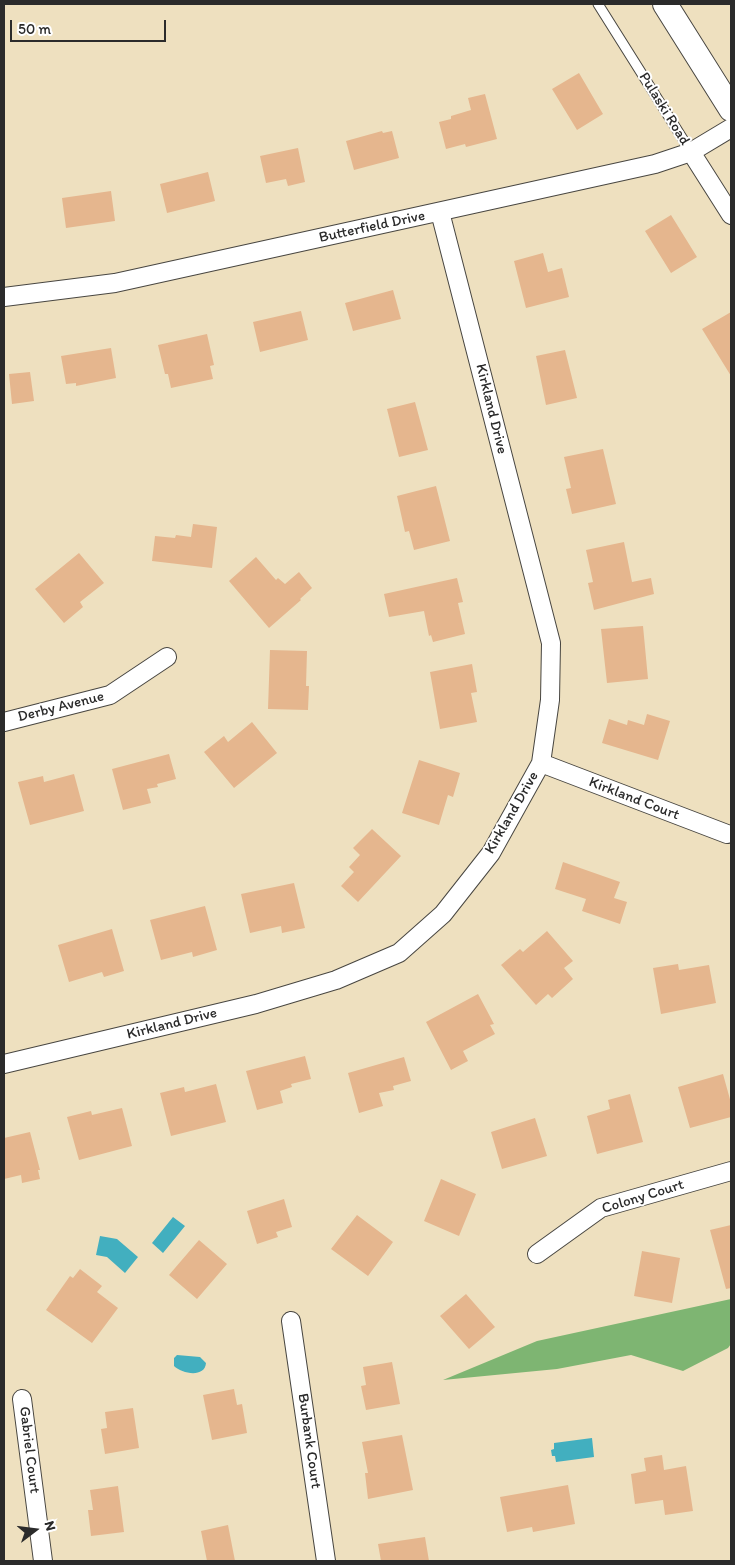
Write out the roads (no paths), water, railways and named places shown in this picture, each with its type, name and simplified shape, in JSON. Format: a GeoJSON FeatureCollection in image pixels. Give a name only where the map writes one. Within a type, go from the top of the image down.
{"type":"FeatureCollection","features":[{"type":"Feature","properties":{"kind":"main road"},"geometry":{"type":"LineString","coordinates":[[665,4],[731,109]]}},
{"type":"Feature","properties":{"kind":"street","name":"Butterfield Drive"},"geometry":{"type":"LineString","coordinates":[[4,297],[115,284],[655,164],[690,152],[731,128]]}},
{"type":"Feature","properties":{"kind":"street","name":"Pulaski Road"},"geometry":{"type":"LineString","coordinates":[[690,152],[731,214]]}},
{"type":"Feature","properties":{"kind":"street","name":"Kirkland Drive"},"geometry":{"type":"LineString","coordinates":[[4,1064],[265,1001],[336,980],[399,953],[443,914],[490,853],[541,763],[550,700],[550,643],[440,212]]}},
{"type":"Feature","properties":{"kind":"street","name":"Derby Avenue"},"geometry":{"type":"LineString","coordinates":[[4,722],[110,695],[167,657]]}},
{"type":"Feature","properties":{"kind":"street","name":"Kirkland Court"},"geometry":{"type":"LineString","coordinates":[[541,763],[727,834]]}},
{"type":"Feature","properties":{"kind":"street","name":"Colony Court"},"geometry":{"type":"LineString","coordinates":[[537,1254],[601,1208],[731,1171]]}},
{"type":"Feature","properties":{"kind":"street","name":"Burbank Court"},"geometry":{"type":"LineString","coordinates":[[291,1321],[326,1561]]}},
{"type":"Feature","properties":{"kind":"street","name":"Gabriel Court"},"geometry":{"type":"LineString","coordinates":[[22,1399],[43,1561]]}},
{"type":"Feature","properties":{"kind":"lane","name":"Pulaski Road"},"geometry":{"type":"LineString","coordinates":[[598,4],[690,152]]}},
{"type":"Feature","properties":{"kind":"water"},"geometry":{"type":"Polygon","coordinates":[[[173,1217],[185,1226],[163,1253],[152,1243],[173,1217]]]}},
{"type":"Feature","properties":{"kind":"water"},"geometry":{"type":"Polygon","coordinates":[[[100,1236],[117,1239],[138,1257],[125,1273],[107,1257],[96,1255],[100,1236]]]}},
{"type":"Feature","properties":{"kind":"water"},"geometry":{"type":"Polygon","coordinates":[[[177,1355],[200,1357],[206,1363],[205,1368],[198,1373],[182,1371],[174,1366],[174,1358],[177,1355]]]}},
{"type":"Feature","properties":{"kind":"water"},"geometry":{"type":"Polygon","coordinates":[[[592,1438],[594,1457],[556,1462],[555,1456],[552,1456],[551,1450],[554,1449],[554,1443],[592,1438]]]}}]}
